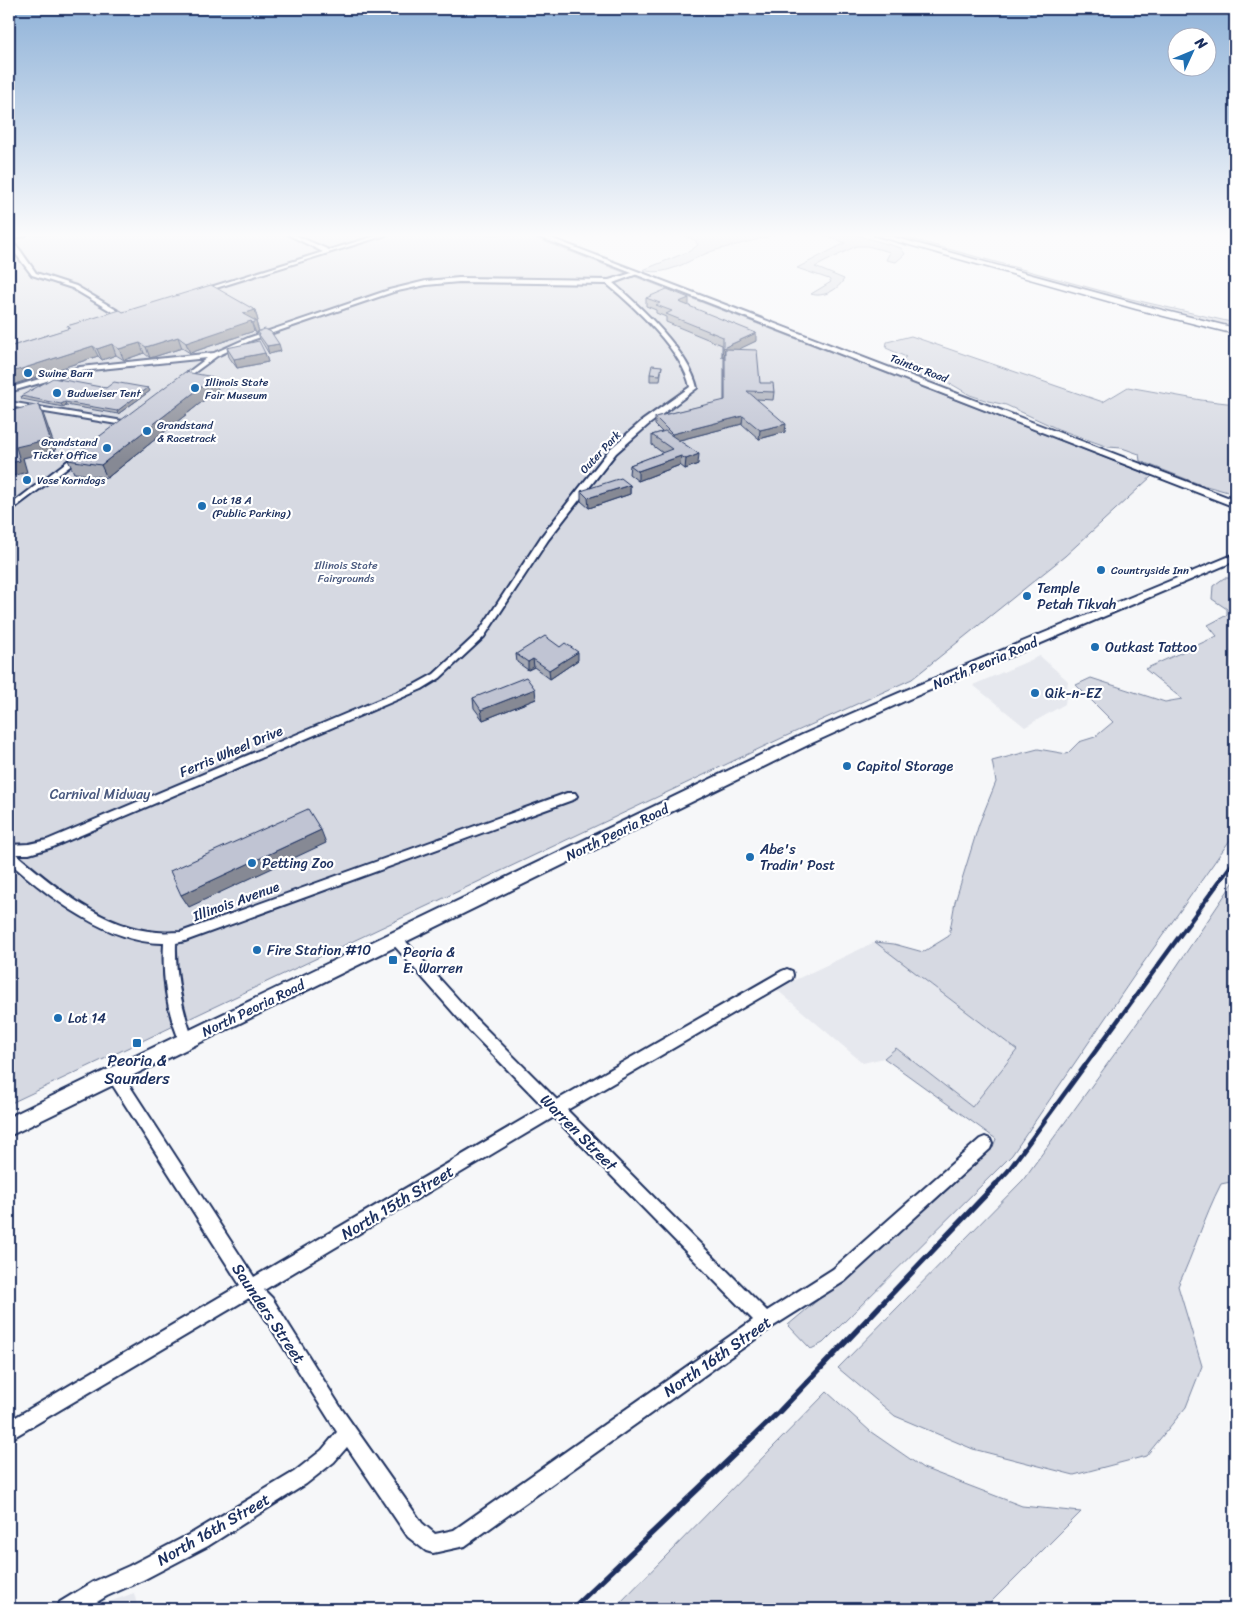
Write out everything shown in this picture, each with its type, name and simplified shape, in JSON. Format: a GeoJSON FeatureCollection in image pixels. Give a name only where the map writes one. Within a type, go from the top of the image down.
{"type":"FeatureCollection","features":[{"type":"Feature","properties":{"kind":"highway"},"geometry":{"type":"LineString","coordinates":[[1153,311],[1235,331]]}},
{"type":"Feature","properties":{"kind":"highway"},"geometry":{"type":"LineString","coordinates":[[1191,311],[1235,321]]}},
{"type":"Feature","properties":{"kind":"main road","name":"Taintor Road"},"geometry":{"type":"LineString","coordinates":[[734,311],[1235,504]]}},
{"type":"Feature","properties":{"kind":"main road","name":"North Peoria Road"},"geometry":{"type":"LineString","coordinates":[[9,1127],[851,719],[1235,558]]}},
{"type":"Feature","properties":{"kind":"street"},"geometry":{"type":"LineString","coordinates":[[115,311],[124,316]]}},
{"type":"Feature","properties":{"kind":"street"},"geometry":{"type":"LineString","coordinates":[[175,384],[215,355],[250,339],[332,311]]}},
{"type":"Feature","properties":{"kind":"street","name":"Outer Park"},"geometry":{"type":"LineString","coordinates":[[457,658],[485,630],[544,539],[603,462],[644,423],[694,388],[694,379],[676,353],[639,311]]}},
{"type":"Feature","properties":{"kind":"street"},"geometry":{"type":"LineString","coordinates":[[116,318],[132,313]]}},
{"type":"Feature","properties":{"kind":"street"},"geometry":{"type":"LineString","coordinates":[[9,390],[80,369],[141,361],[215,355]]}},
{"type":"Feature","properties":{"kind":"street"},"geometry":{"type":"LineString","coordinates":[[9,404],[125,422],[116,429]]}},
{"type":"Feature","properties":{"kind":"street"},"geometry":{"type":"LineString","coordinates":[[9,510],[86,451]]}},
{"type":"Feature","properties":{"kind":"street","name":"Ferris Wheel Drive"},"geometry":{"type":"LineString","coordinates":[[9,850],[29,849],[49,844],[418,688],[437,676],[457,658]]}},
{"type":"Feature","properties":{"kind":"street","name":"Illinois Avenue"},"geometry":{"type":"LineString","coordinates":[[9,855],[52,891],[109,924],[136,935],[159,940],[170,939],[181,937],[393,858],[571,796]]}},
{"type":"Feature","properties":{"kind":"street"},"geometry":{"type":"LineString","coordinates":[[170,939],[169,975],[176,1011],[186,1040]]}},
{"type":"Feature","properties":{"kind":"street","name":"Warren Street"},"geometry":{"type":"LineString","coordinates":[[396,939],[472,1023],[546,1100],[557,1108],[766,1321]]}},
{"type":"Feature","properties":{"kind":"street","name":"North 15th Street"},"geometry":{"type":"LineString","coordinates":[[9,1431],[557,1108],[787,975]]}},
{"type":"Feature","properties":{"kind":"street","name":"Saunders Street"},"geometry":{"type":"LineString","coordinates":[[115,1076],[252,1289],[266,1304],[348,1432],[416,1530],[433,1544]]}},
{"type":"Feature","properties":{"kind":"street","name":"North 16th Street"},"geometry":{"type":"LineString","coordinates":[[433,1544],[458,1539],[766,1321],[839,1275],[985,1144]]}},
{"type":"Feature","properties":{"kind":"street","name":"North 16th Street"},"geometry":{"type":"LineString","coordinates":[[67,1609],[100,1589],[136,1573],[201,1539],[300,1478],[328,1456],[348,1432]]}},
{"type":"Feature","properties":{"kind":"shaded area"},"geometry":{"type":"Polygon","coordinates":[[[1040,656],[1068,681],[1065,704],[1025,727],[973,685],[1040,656]]]}},
{"type":"Feature","properties":{"kind":"shaded area"},"geometry":{"type":"Polygon","coordinates":[[[875,942],[1017,1050],[972,1107],[896,1048],[884,1058],[863,1063],[776,989],[875,942]]]}},
{"type":"Feature","properties":{"kind":"shaded area"},"geometry":{"type":"Polygon","coordinates":[[[134,1593],[138,1609],[90,1609],[92,1608],[134,1593]]]}},
{"type":"Feature","properties":{"kind":"green space","name":"Illinois State Fairgrounds"},"geometry":{"type":"Polygon","coordinates":[[[9,311],[723,311],[1152,476],[1065,556],[912,679],[784,737],[9,1104],[9,311]]]}},
{"type":"Feature","properties":{"kind":"green space"},"geometry":{"type":"Polygon","coordinates":[[[1158,311],[1181,311],[1235,323],[1235,329],[1158,311]]]}},
{"type":"Feature","properties":{"kind":"green space"},"geometry":{"type":"Polygon","coordinates":[[[911,336],[1103,402],[1128,387],[1235,404],[1235,494],[1199,484],[1140,461],[1139,454],[1122,448],[1108,447],[1058,429],[1006,405],[970,395],[953,385],[921,377],[905,370],[898,362],[906,357],[886,348],[887,342],[911,336]]]}},
{"type":"Feature","properties":{"kind":"green space"},"geometry":{"type":"Polygon","coordinates":[[[1224,578],[1235,578],[1235,833],[1134,976],[1012,1155],[823,1343],[811,1349],[788,1325],[932,1204],[992,1149],[996,1139],[884,1058],[896,1048],[972,1107],[1017,1050],[875,942],[894,944],[923,952],[949,936],[955,902],[979,824],[996,782],[992,761],[1038,749],[1067,754],[1079,742],[1095,737],[1113,722],[1076,685],[1091,678],[1165,702],[1182,699],[1145,669],[1217,636],[1208,625],[1227,615],[1227,609],[1212,599],[1213,586],[1224,578]]]}},
{"type":"Feature","properties":{"kind":"green space"},"geometry":{"type":"Polygon","coordinates":[[[1235,880],[1235,1181],[1221,1184],[1178,1286],[1202,1366],[1186,1407],[1146,1456],[1074,1475],[973,1449],[895,1416],[838,1368],[1023,1180],[1156,997],[1235,880]]]}},
{"type":"Feature","properties":{"kind":"green space"},"geometry":{"type":"Polygon","coordinates":[[[827,1392],[871,1432],[923,1468],[1022,1506],[1081,1512],[984,1609],[614,1609],[827,1392]]]}},
{"type":"Feature","properties":{"kind":"building"},"geometry":{"type":"Polygon","coordinates":[[[118,311],[253,311],[243,314],[256,321],[186,343],[178,337],[146,347],[140,343],[119,349],[112,344],[97,349],[93,346],[9,373],[9,347],[70,328],[67,326],[118,311]]]}},
{"type":"Feature","properties":{"kind":"building"},"geometry":{"type":"Polygon","coordinates":[[[672,311],[700,311],[756,333],[723,348],[723,337],[666,314],[672,311]]]}},
{"type":"Feature","properties":{"kind":"building"},"geometry":{"type":"Polygon","coordinates":[[[265,329],[271,332],[279,344],[267,346],[257,332],[265,329]]]}},
{"type":"Feature","properties":{"kind":"building"},"geometry":{"type":"Polygon","coordinates":[[[259,341],[265,353],[234,359],[227,348],[259,341]]]}},
{"type":"Feature","properties":{"kind":"building"},"geometry":{"type":"Polygon","coordinates":[[[725,349],[757,350],[760,383],[773,383],[774,392],[747,391],[786,424],[760,430],[743,416],[672,434],[655,417],[725,400],[725,349]]]}},
{"type":"Feature","properties":{"kind":"building"},"geometry":{"type":"Polygon","coordinates":[[[652,365],[662,366],[660,375],[650,374],[652,365]]]}},
{"type":"Feature","properties":{"kind":"building"},"geometry":{"type":"Polygon","coordinates":[[[185,372],[214,377],[101,465],[68,460],[185,372]]]}},
{"type":"Feature","properties":{"kind":"building"},"geometry":{"type":"Polygon","coordinates":[[[53,378],[106,388],[114,382],[148,388],[117,411],[65,402],[61,404],[21,396],[53,378]]]}},
{"type":"Feature","properties":{"kind":"building"},"geometry":{"type":"Polygon","coordinates":[[[39,404],[50,439],[16,447],[20,461],[9,463],[9,411],[39,404]]]}},
{"type":"Feature","properties":{"kind":"building"},"geometry":{"type":"Polygon","coordinates":[[[665,431],[699,454],[686,459],[681,456],[638,471],[630,465],[672,449],[652,435],[665,431]]]}},
{"type":"Feature","properties":{"kind":"building"},"geometry":{"type":"Polygon","coordinates":[[[621,478],[630,485],[588,498],[581,491],[621,478]]]}},
{"type":"Feature","properties":{"kind":"building"},"geometry":{"type":"Polygon","coordinates":[[[545,636],[560,647],[565,643],[578,652],[549,670],[533,659],[528,662],[516,654],[545,636]]]}},
{"type":"Feature","properties":{"kind":"building"},"geometry":{"type":"Polygon","coordinates":[[[526,677],[535,689],[481,710],[473,698],[526,677]]]}},
{"type":"Feature","properties":{"kind":"building"},"geometry":{"type":"Polygon","coordinates":[[[308,809],[321,830],[181,895],[170,871],[308,809]]]}},
{"type":"Feature","properties":{"kind":"railway"},"geometry":{"type":"LineString","coordinates":[[995,1185],[1008,1171],[1235,860]]}},
{"type":"Feature","properties":{"kind":"railway"},"geometry":{"type":"LineString","coordinates":[[572,1609],[779,1412],[996,1184]]}},
{"type":"Feature","properties":{"kind":"place","name":"Swine Barn"},"geometry":{"type":"Point","coordinates":[28,373]}},
{"type":"Feature","properties":{"kind":"place","name":"Illinois State Fair Museum"},"geometry":{"type":"Point","coordinates":[195,388]}},
{"type":"Feature","properties":{"kind":"place","name":"Budweiser Tent"},"geometry":{"type":"Point","coordinates":[57,393]}},
{"type":"Feature","properties":{"kind":"place","name":"Grandstand & Racetrack"},"geometry":{"type":"Point","coordinates":[147,431]}},
{"type":"Feature","properties":{"kind":"place","name":"Grandstand Ticket Office"},"geometry":{"type":"Point","coordinates":[107,448]}},
{"type":"Feature","properties":{"kind":"place","name":"Vose Korndogs"},"geometry":{"type":"Point","coordinates":[27,480]}},
{"type":"Feature","properties":{"kind":"place","name":"Lot 18 A (Public Parking)"},"geometry":{"type":"Point","coordinates":[202,506]}},
{"type":"Feature","properties":{"kind":"place","name":"Countryside Inn"},"geometry":{"type":"Point","coordinates":[1101,570]}},
{"type":"Feature","properties":{"kind":"place","name":"Temple Petah Tikvah"},"geometry":{"type":"Point","coordinates":[1027,596]}},
{"type":"Feature","properties":{"kind":"place","name":"Outkast Tattoo"},"geometry":{"type":"Point","coordinates":[1095,647]}},
{"type":"Feature","properties":{"kind":"place","name":"Qik-n-EZ"},"geometry":{"type":"Point","coordinates":[1035,693]}},
{"type":"Feature","properties":{"kind":"place","name":"Capitol Storage"},"geometry":{"type":"Point","coordinates":[847,766]}},
{"type":"Feature","properties":{"kind":"place","name":"Abe's Tradin' Post"},"geometry":{"type":"Point","coordinates":[750,857]}},
{"type":"Feature","properties":{"kind":"place","name":"Petting Zoo"},"geometry":{"type":"Point","coordinates":[252,863]}},
{"type":"Feature","properties":{"kind":"place","name":"Fire Station #10"},"geometry":{"type":"Point","coordinates":[257,950]}},
{"type":"Feature","properties":{"kind":"place","name":"Peoria & E. Warren"},"geometry":{"type":"Point","coordinates":[393,960]}},
{"type":"Feature","properties":{"kind":"place","name":"Lot 14"},"geometry":{"type":"Point","coordinates":[58,1018]}},
{"type":"Feature","properties":{"kind":"place","name":"Peoria & Saunders"},"geometry":{"type":"Point","coordinates":[137,1043]}},
{"type":"Feature","properties":{"kind":"park label","name":"Carnival Midway"},"geometry":{"type":"Point","coordinates":[100,794]}}]}
